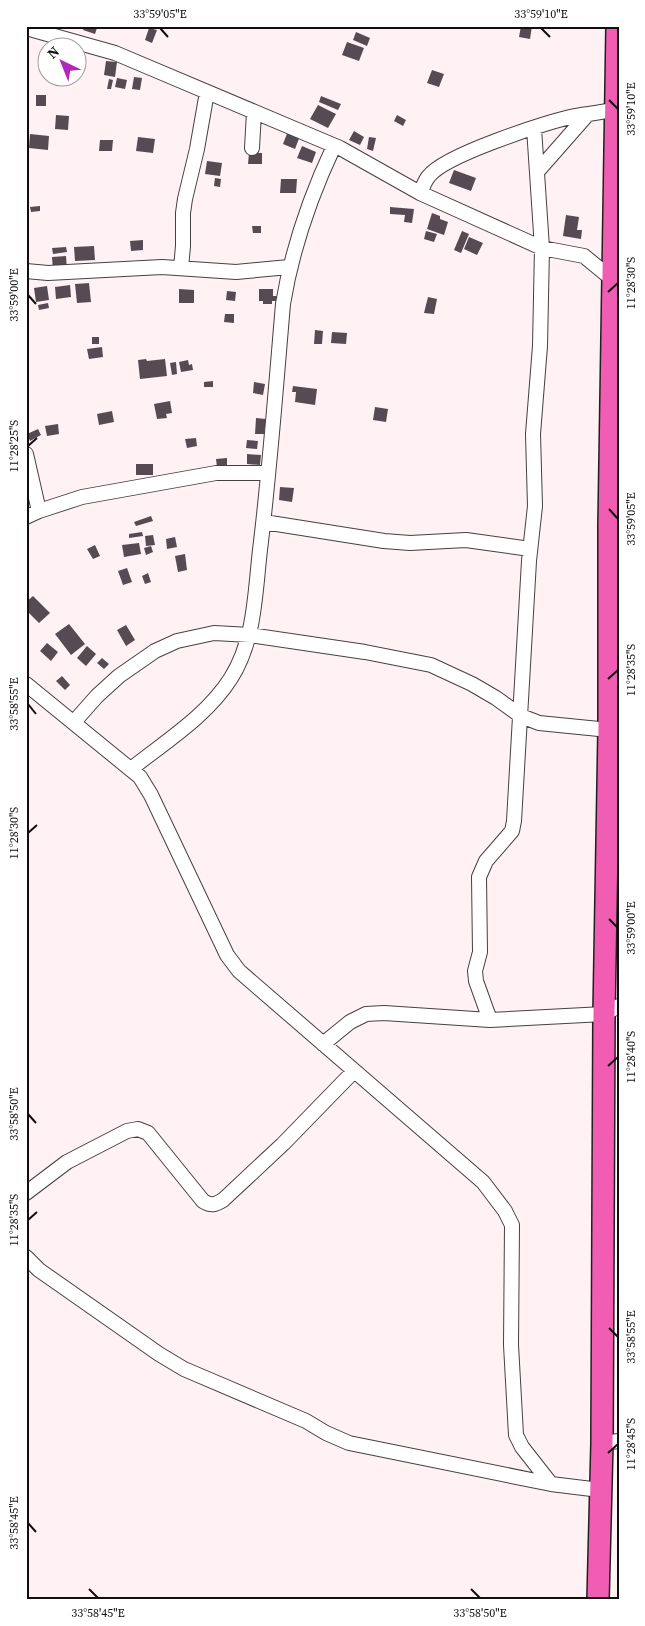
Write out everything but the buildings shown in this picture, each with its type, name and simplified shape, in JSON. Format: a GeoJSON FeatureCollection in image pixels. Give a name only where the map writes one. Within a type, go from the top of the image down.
{"type":"FeatureCollection","features":[{"type":"Feature","properties":{"kind":"highway"},"geometry":{"type":"LineString","coordinates":[[598,1600],[600,1490],[610,1442],[609,526],[616,282],[617,26]]}},
{"type":"Feature","properties":{"kind":"street"},"geometry":{"type":"LineString","coordinates":[[26,28],[56,31],[115,53],[334,146],[420,193],[542,248],[584,256],[616,282]]}},
{"type":"Feature","properties":{"kind":"street"},"geometry":{"type":"LineString","coordinates":[[181,268],[185,199],[197,149],[207,92]]}},
{"type":"Feature","properties":{"kind":"street"},"geometry":{"type":"LineString","coordinates":[[420,193],[429,176],[438,168],[467,153],[519,133],[571,117],[616,109]]}},
{"type":"Feature","properties":{"kind":"street"},"geometry":{"type":"LineString","coordinates":[[252,148],[254,112]]}},
{"type":"Feature","properties":{"kind":"street"},"geometry":{"type":"LineString","coordinates":[[537,172],[588,114]]}},
{"type":"Feature","properties":{"kind":"street"},"geometry":{"type":"LineString","coordinates":[[490,1020],[476,980],[475,971],[480,952],[479,877],[486,861],[512,831],[534,506],[533,434],[540,346],[542,248],[534,128]]}},
{"type":"Feature","properties":{"kind":"street"},"geometry":{"type":"LineString","coordinates":[[131,769],[206,710],[232,676],[243,655],[250,635],[264,522],[282,304],[305,212],[334,146]]}},
{"type":"Feature","properties":{"kind":"street"},"geometry":{"type":"LineString","coordinates":[[26,271],[48,273],[138,267],[236,272],[290,267]]}},
{"type":"Feature","properties":{"kind":"street"},"geometry":{"type":"LineString","coordinates":[[26,454],[39,511]]}},
{"type":"Feature","properties":{"kind":"street"},"geometry":{"type":"LineString","coordinates":[[26,517],[82,496],[216,473],[268,473]]}},
{"type":"Feature","properties":{"kind":"street"},"geometry":{"type":"LineString","coordinates":[[264,522],[384,541],[410,543],[466,540],[530,550]]}},
{"type":"Feature","properties":{"kind":"street"},"geometry":{"type":"LineString","coordinates":[[74,722],[97,696],[119,676],[155,650],[177,641],[214,632],[250,635],[365,652],[431,665],[472,684],[521,716],[539,723],[609,730]]}},
{"type":"Feature","properties":{"kind":"street"},"geometry":{"type":"LineString","coordinates":[[26,684],[140,777],[151,795],[232,963],[238,971],[482,1182],[500,1204],[512,1225],[511,1345],[516,1435],[522,1447],[551,1484]]}},
{"type":"Feature","properties":{"kind":"street"},"geometry":{"type":"LineString","coordinates":[[322,1044],[350,1022],[366,1014],[384,1013],[490,1020],[611,1010]]}},
{"type":"Feature","properties":{"kind":"street"},"geometry":{"type":"LineString","coordinates":[[26,1193],[67,1162],[127,1131],[138,1129],[148,1133],[203,1201],[210,1205],[216,1204],[223,1200],[283,1144],[354,1071]]}},
{"type":"Feature","properties":{"kind":"street"},"geometry":{"type":"LineString","coordinates":[[26,1257],[39,1270],[159,1354],[184,1369],[306,1421],[326,1433],[349,1443],[551,1484],[600,1490]]}}]}
